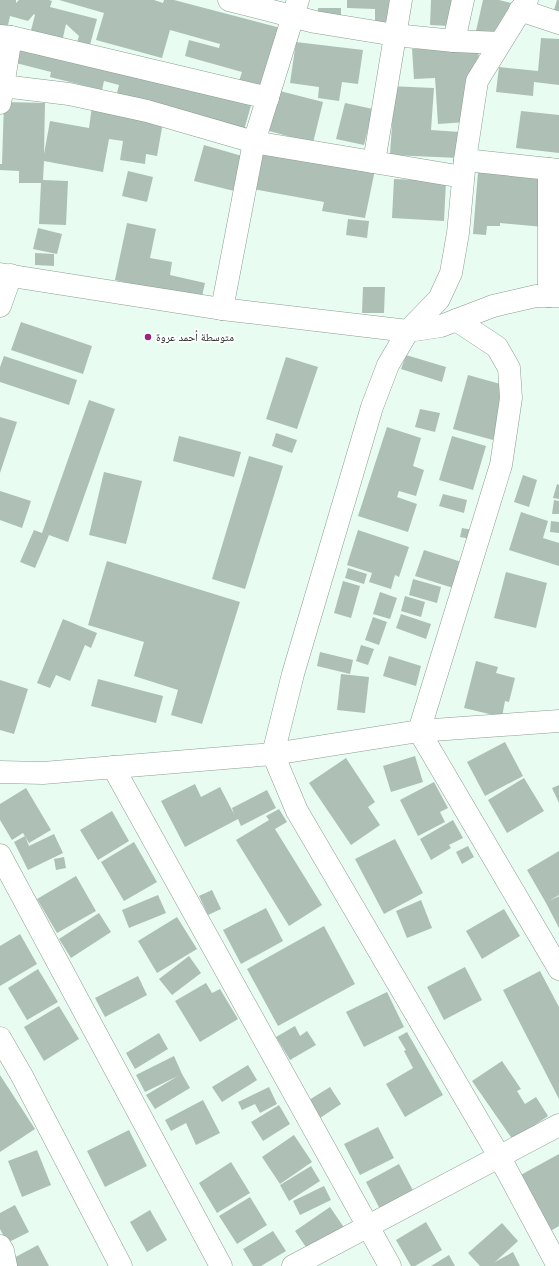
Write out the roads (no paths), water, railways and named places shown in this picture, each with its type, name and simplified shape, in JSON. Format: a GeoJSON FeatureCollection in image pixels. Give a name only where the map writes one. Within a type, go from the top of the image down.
{"type":"FeatureCollection","features":[{"type":"Feature","properties":{"kind":"street"},"geometry":{"type":"LineString","coordinates":[[229,0],[296,8],[315,22],[396,35],[454,41],[500,43]]}},
{"type":"Feature","properties":{"kind":"street"},"geometry":{"type":"LineString","coordinates":[[374,162],[401,0]]}},
{"type":"Feature","properties":{"kind":"street"},"geometry":{"type":"LineString","coordinates":[[454,41],[463,0]]}},
{"type":"Feature","properties":{"kind":"street"},"geometry":{"type":"LineString","coordinates":[[558,1266],[499,1156],[297,811],[273,754],[293,674],[372,407],[388,365],[408,331],[439,299],[451,273],[458,233],[464,168],[477,81],[523,5],[559,23]]}},
{"type":"Feature","properties":{"kind":"street"},"geometry":{"type":"LineString","coordinates":[[222,309],[254,142],[296,8]]}},
{"type":"Feature","properties":{"kind":"street"},"geometry":{"type":"LineString","coordinates":[[0,306],[5,275],[222,309],[408,331],[441,326],[493,306],[536,296],[554,296],[554,169],[464,168],[374,162],[254,142],[147,110],[69,94],[1,95],[6,37],[268,98]]}},
{"type":"Feature","properties":{"kind":"street"},"geometry":{"type":"LineString","coordinates":[[456,320],[496,347],[509,368],[511,398],[501,465],[419,731],[559,969]]}},
{"type":"Feature","properties":{"kind":"street"},"geometry":{"type":"LineString","coordinates":[[0,772],[43,773],[273,754],[419,731],[559,721]]}},
{"type":"Feature","properties":{"kind":"street"},"geometry":{"type":"LineString","coordinates":[[112,767],[390,1266]]}},
{"type":"Feature","properties":{"kind":"street"},"geometry":{"type":"LineString","coordinates":[[0,856],[221,1266]]}},
{"type":"Feature","properties":{"kind":"street"},"geometry":{"type":"LineString","coordinates":[[0,1038],[22,1076],[114,1263]]}},
{"type":"Feature","properties":{"kind":"street"},"geometry":{"type":"LineString","coordinates":[[293,1266],[559,1124]]}},
{"type":"Feature","properties":{"kind":"street"},"geometry":{"type":"LineString","coordinates":[[0,1246],[6,1266]]}},
{"type":"Feature","properties":{"kind":"place","name":"متوسطة أحمد عروة"},"geometry":{"type":"Point","coordinates":[148,337]}}]}
